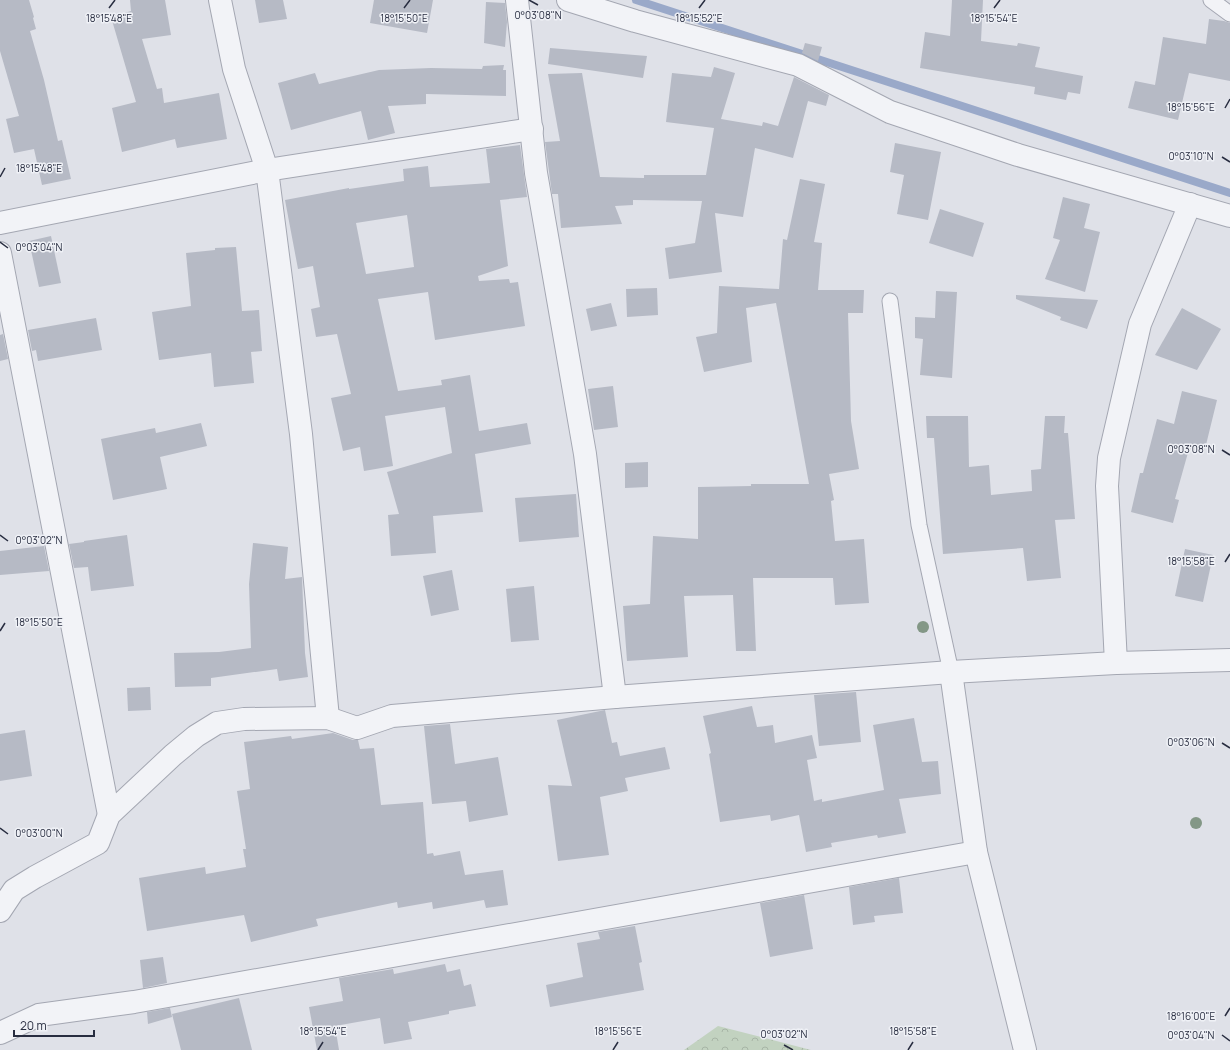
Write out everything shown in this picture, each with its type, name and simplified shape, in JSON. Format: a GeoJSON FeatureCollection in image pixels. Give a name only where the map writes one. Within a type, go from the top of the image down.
{"type":"FeatureCollection","features":[{"type":"Feature","properties":{"kind":"street"},"geometry":{"type":"LineString","coordinates":[[220,0],[234,69],[267,170],[301,434],[328,718]]}},
{"type":"Feature","properties":{"kind":"street"},"geometry":{"type":"LineString","coordinates":[[518,0],[536,173],[585,454],[615,697]]}},
{"type":"Feature","properties":{"kind":"street"},"geometry":{"type":"LineString","coordinates":[[568,0],[635,21],[798,65],[890,112],[1018,155],[1230,216]]}},
{"type":"Feature","properties":{"kind":"street"},"geometry":{"type":"LineString","coordinates":[[0,223],[267,170],[532,129]]}},
{"type":"Feature","properties":{"kind":"street"},"geometry":{"type":"LineString","coordinates":[[1116,663],[1107,486],[1109,458],[1140,324],[1190,204]]}},
{"type":"Feature","properties":{"kind":"street"},"geometry":{"type":"LineString","coordinates":[[0,253],[109,815]]}},
{"type":"Feature","properties":{"kind":"street"},"geometry":{"type":"LineString","coordinates":[[0,911],[14,890],[98,843],[109,815],[173,755],[196,736],[217,723],[244,719],[328,718],[356,728],[392,716],[615,697],[951,672],[1116,663],[1230,660]]}},
{"type":"Feature","properties":{"kind":"street"},"geometry":{"type":"LineString","coordinates":[[951,672],[976,852],[1025,1050]]}},
{"type":"Feature","properties":{"kind":"street"},"geometry":{"type":"LineString","coordinates":[[0,1033],[39,1015],[134,1002],[976,852]]}},
{"type":"Feature","properties":{"kind":"lane"},"geometry":{"type":"LineString","coordinates":[[1211,0],[1230,14]]}},
{"type":"Feature","properties":{"kind":"lane"},"geometry":{"type":"LineString","coordinates":[[890,301],[919,525],[951,672]]}},
{"type":"Feature","properties":{"kind":"green space"},"geometry":{"type":"Polygon","coordinates":[[[718,1026],[811,1050],[684,1050],[718,1026]]]}},
{"type":"Feature","properties":{"kind":"building"},"geometry":{"type":"Polygon","coordinates":[[[0,0],[29,0],[36,29],[30,31],[44,80],[58,141],[62,140],[71,179],[42,185],[34,149],[14,153],[6,119],[19,116],[0,51],[0,0]]]}},
{"type":"Feature","properties":{"kind":"building"},"geometry":{"type":"Polygon","coordinates":[[[130,0],[165,0],[171,35],[142,39],[157,89],[162,88],[164,103],[219,93],[227,139],[177,148],[175,139],[122,152],[112,108],[136,102],[111,17],[131,11],[130,0]]]}},
{"type":"Feature","properties":{"kind":"building"},"geometry":{"type":"Polygon","coordinates":[[[255,0],[283,0],[287,19],[259,23],[255,0]]]}},
{"type":"Feature","properties":{"kind":"building"},"geometry":{"type":"Polygon","coordinates":[[[374,0],[433,0],[427,33],[370,23],[374,0]]]}},
{"type":"Feature","properties":{"kind":"building"},"geometry":{"type":"Polygon","coordinates":[[[952,0],[983,0],[981,41],[1017,46],[1018,43],[1040,47],[1035,67],[1083,76],[1080,94],[1068,92],[1066,100],[1034,94],[1035,87],[920,68],[925,32],[950,36],[952,0]]]}},
{"type":"Feature","properties":{"kind":"building"},"geometry":{"type":"Polygon","coordinates":[[[486,2],[505,3],[507,22],[505,47],[484,43],[486,2]]]}},
{"type":"Feature","properties":{"kind":"building"},"geometry":{"type":"Polygon","coordinates":[[[1209,19],[1230,23],[1230,81],[1189,73],[1178,120],[1128,108],[1135,81],[1155,85],[1163,37],[1206,44],[1209,19]]]}},
{"type":"Feature","properties":{"kind":"building"},"geometry":{"type":"Polygon","coordinates":[[[805,43],[822,47],[818,61],[802,53],[805,43]]]}},
{"type":"Feature","properties":{"kind":"building"},"geometry":{"type":"Polygon","coordinates":[[[550,48],[647,56],[643,78],[548,64],[550,48]]]}},
{"type":"Feature","properties":{"kind":"building"},"geometry":{"type":"Polygon","coordinates":[[[504,65],[503,70],[506,70],[506,96],[426,94],[426,104],[388,106],[395,133],[368,140],[361,111],[291,130],[278,83],[315,73],[319,84],[379,70],[431,68],[482,69],[483,66],[504,65]]]}},
{"type":"Feature","properties":{"kind":"building"},"geometry":{"type":"Polygon","coordinates":[[[714,67],[735,73],[721,119],[762,126],[763,122],[778,126],[794,77],[829,95],[826,106],[808,101],[793,158],[755,148],[743,217],[715,213],[722,272],[669,279],[665,248],[695,243],[702,201],[633,200],[633,205],[615,206],[622,224],[561,228],[558,194],[552,194],[545,142],[560,141],[548,74],[582,73],[600,177],[644,178],[644,175],[706,175],[714,128],[666,122],[672,73],[711,77],[714,67]]]}},
{"type":"Feature","properties":{"kind":"building"},"geometry":{"type":"Polygon","coordinates":[[[895,143],[941,152],[928,220],[897,214],[904,175],[890,172],[895,143]]]}},
{"type":"Feature","properties":{"kind":"building"},"geometry":{"type":"Polygon","coordinates":[[[520,145],[527,197],[500,200],[508,266],[478,276],[479,281],[509,279],[510,283],[518,282],[525,326],[435,340],[428,292],[378,299],[398,391],[442,385],[441,380],[470,375],[479,431],[527,423],[531,444],[475,454],[483,512],[433,516],[436,553],[391,556],[388,515],[399,514],[387,472],[452,453],[445,407],[385,416],[393,466],[364,471],[360,447],[343,451],[331,398],[351,394],[337,334],[316,337],[311,309],[320,307],[313,266],[298,269],[285,200],[349,188],[404,181],[403,169],[428,166],[430,187],[490,183],[486,149],[520,145]],[[407,215],[356,223],[366,274],[414,267],[407,215]]]}},
{"type":"Feature","properties":{"kind":"building"},"geometry":{"type":"Polygon","coordinates":[[[800,179],[825,184],[814,242],[822,243],[818,290],[864,290],[863,313],[848,313],[851,421],[859,469],[829,474],[834,500],[831,501],[835,541],[864,539],[869,603],[835,605],[833,578],[753,578],[756,651],[736,651],[733,595],[684,596],[688,657],[627,661],[623,606],[650,604],[653,536],[698,539],[698,487],[751,486],[751,484],[809,484],[776,303],[746,308],[752,362],[704,372],[696,337],[717,333],[719,286],[779,289],[783,239],[787,240],[800,179]]]}},
{"type":"Feature","properties":{"kind":"building"},"geometry":{"type":"Polygon","coordinates":[[[1063,197],[1090,204],[1084,228],[1100,232],[1085,292],[1045,279],[1060,240],[1053,238],[1063,197]]]}},
{"type":"Feature","properties":{"kind":"building"},"geometry":{"type":"Polygon","coordinates":[[[940,209],[984,223],[973,257],[929,243],[940,209]]]}},
{"type":"Feature","properties":{"kind":"building"},"geometry":{"type":"Polygon","coordinates":[[[51,236],[61,283],[39,287],[29,241],[51,236]]]}},
{"type":"Feature","properties":{"kind":"building"},"geometry":{"type":"Polygon","coordinates":[[[236,247],[242,311],[259,310],[262,351],[251,352],[254,383],[214,387],[211,353],[159,360],[152,312],[191,306],[186,253],[215,250],[215,248],[236,247]]]}},
{"type":"Feature","properties":{"kind":"building"},"geometry":{"type":"Polygon","coordinates":[[[657,288],[658,315],[627,317],[626,289],[657,288]]]}},
{"type":"Feature","properties":{"kind":"building"},"geometry":{"type":"Polygon","coordinates":[[[936,291],[957,292],[952,378],[920,375],[923,339],[915,338],[915,317],[935,318],[936,291]]]}},
{"type":"Feature","properties":{"kind":"building"},"geometry":{"type":"Polygon","coordinates":[[[1016,295],[1098,300],[1087,329],[1060,320],[1061,317],[1016,299],[1016,295]]]}},
{"type":"Feature","properties":{"kind":"building"},"geometry":{"type":"Polygon","coordinates":[[[611,303],[617,326],[591,331],[586,309],[611,303]]]}},
{"type":"Feature","properties":{"kind":"building"},"geometry":{"type":"Polygon","coordinates":[[[1182,308],[1221,329],[1197,370],[1155,355],[1182,308]]]}},
{"type":"Feature","properties":{"kind":"building"},"geometry":{"type":"Polygon","coordinates":[[[96,318],[102,350],[38,361],[36,350],[32,351],[28,330],[96,318]]]}},
{"type":"Feature","properties":{"kind":"building"},"geometry":{"type":"Polygon","coordinates":[[[3,334],[8,359],[0,361],[0,335],[3,334]]]}},
{"type":"Feature","properties":{"kind":"building"},"geometry":{"type":"Polygon","coordinates":[[[613,386],[618,427],[594,430],[588,389],[613,386]]]}},
{"type":"Feature","properties":{"kind":"building"},"geometry":{"type":"Polygon","coordinates":[[[1182,391],[1217,400],[1204,453],[1189,449],[1175,499],[1179,500],[1173,523],[1131,512],[1140,473],[1143,473],[1157,419],[1174,424],[1182,391]]]}},
{"type":"Feature","properties":{"kind":"building"},"geometry":{"type":"Polygon","coordinates":[[[926,416],[968,416],[969,467],[989,465],[991,495],[1032,491],[1031,470],[1041,469],[1045,416],[1065,416],[1064,433],[1068,433],[1075,519],[1055,520],[1061,578],[1027,581],[1023,548],[943,554],[934,438],[927,438],[926,416]]]}},
{"type":"Feature","properties":{"kind":"building"},"geometry":{"type":"Polygon","coordinates":[[[201,423],[207,446],[160,457],[167,489],[113,500],[101,439],[155,428],[156,433],[201,423]]]}},
{"type":"Feature","properties":{"kind":"building"},"geometry":{"type":"Polygon","coordinates":[[[648,462],[648,487],[625,488],[625,463],[648,462]]]}},
{"type":"Feature","properties":{"kind":"building"},"geometry":{"type":"Polygon","coordinates":[[[576,494],[579,537],[519,542],[515,498],[576,494]]]}},
{"type":"Feature","properties":{"kind":"building"},"geometry":{"type":"Polygon","coordinates":[[[127,535],[134,586],[91,591],[88,567],[74,568],[69,544],[127,535]]]}},
{"type":"Feature","properties":{"kind":"building"},"geometry":{"type":"Polygon","coordinates":[[[253,543],[288,547],[285,579],[302,577],[305,653],[308,677],[279,681],[277,669],[211,678],[211,686],[175,687],[174,653],[219,652],[251,648],[249,584],[253,543]]]}},
{"type":"Feature","properties":{"kind":"building"},"geometry":{"type":"Polygon","coordinates":[[[44,546],[49,571],[0,575],[0,551],[44,546]]]}},
{"type":"Feature","properties":{"kind":"building"},"geometry":{"type":"Polygon","coordinates":[[[1185,549],[1213,555],[1203,602],[1175,596],[1185,549]]]}},
{"type":"Feature","properties":{"kind":"building"},"geometry":{"type":"Polygon","coordinates":[[[452,570],[459,610],[431,616],[423,576],[452,570]]]}},
{"type":"Feature","properties":{"kind":"building"},"geometry":{"type":"Polygon","coordinates":[[[534,586],[539,640],[511,642],[506,589],[534,586]]]}},
{"type":"Feature","properties":{"kind":"building"},"geometry":{"type":"Polygon","coordinates":[[[150,687],[151,710],[128,711],[127,688],[150,687]]]}},
{"type":"Feature","properties":{"kind":"building"},"geometry":{"type":"Polygon","coordinates":[[[856,692],[861,742],[819,746],[814,695],[856,692]]]}},
{"type":"Feature","properties":{"kind":"building"},"geometry":{"type":"Polygon","coordinates":[[[752,706],[757,727],[773,725],[775,743],[812,735],[817,758],[807,760],[814,801],[822,799],[822,802],[884,790],[873,725],[914,718],[922,762],[938,761],[941,794],[899,799],[906,833],[878,838],[877,835],[831,843],[832,847],[806,852],[799,815],[771,821],[770,815],[720,822],[709,754],[711,753],[703,716],[752,706]]]}},
{"type":"Feature","properties":{"kind":"building"},"geometry":{"type":"Polygon","coordinates":[[[605,710],[612,743],[617,742],[620,756],[665,747],[670,769],[625,778],[628,791],[600,797],[609,855],[558,861],[548,785],[572,786],[557,720],[605,710]]]}},
{"type":"Feature","properties":{"kind":"building"},"geometry":{"type":"Polygon","coordinates":[[[450,724],[455,764],[498,757],[508,815],[469,822],[466,801],[432,804],[424,726],[450,724]]]}},
{"type":"Feature","properties":{"kind":"building"},"geometry":{"type":"Polygon","coordinates":[[[25,730],[32,776],[0,781],[0,734],[25,730]]]}},
{"type":"Feature","properties":{"kind":"building"},"geometry":{"type":"Polygon","coordinates":[[[333,733],[353,740],[358,740],[360,749],[374,748],[381,805],[423,802],[427,854],[433,853],[434,856],[460,851],[465,875],[503,870],[508,905],[486,908],[484,900],[433,909],[432,902],[398,908],[397,902],[316,919],[318,926],[251,942],[244,915],[147,931],[139,878],[205,867],[206,874],[246,867],[243,849],[246,849],[237,791],[250,789],[244,742],[291,736],[292,739],[333,733]]]}},
{"type":"Feature","properties":{"kind":"building"},"geometry":{"type":"Polygon","coordinates":[[[899,878],[903,913],[874,916],[875,922],[853,925],[849,887],[899,878]]]}},
{"type":"Feature","properties":{"kind":"building"},"geometry":{"type":"Polygon","coordinates":[[[804,895],[813,949],[770,957],[760,903],[804,895]]]}},
{"type":"Feature","properties":{"kind":"building"},"geometry":{"type":"Polygon","coordinates":[[[635,926],[642,962],[639,963],[644,990],[550,1007],[546,985],[583,977],[577,943],[600,939],[598,932],[635,926]]]}},
{"type":"Feature","properties":{"kind":"building"},"geometry":{"type":"Polygon","coordinates":[[[163,957],[167,983],[143,988],[140,960],[163,957]]]}},
{"type":"Feature","properties":{"kind":"building"},"geometry":{"type":"Polygon","coordinates":[[[445,964],[447,972],[460,969],[464,986],[471,984],[476,1006],[449,1011],[449,1014],[408,1022],[412,1039],[384,1044],[380,1018],[335,1026],[339,1050],[317,1050],[309,1007],[343,1001],[339,978],[393,969],[394,974],[445,964]]]}},
{"type":"Feature","properties":{"kind":"building"},"geometry":{"type":"Polygon","coordinates":[[[239,998],[252,1050],[181,1050],[172,1014],[239,998]]]}},
{"type":"Feature","properties":{"kind":"building"},"geometry":{"type":"Polygon","coordinates":[[[170,1008],[172,1017],[148,1024],[147,1012],[170,1008]]]}},
{"type":"Feature","properties":{"kind":"waterway"},"geometry":{"type":"LineString","coordinates":[[636,0],[1230,193]]}}]}
